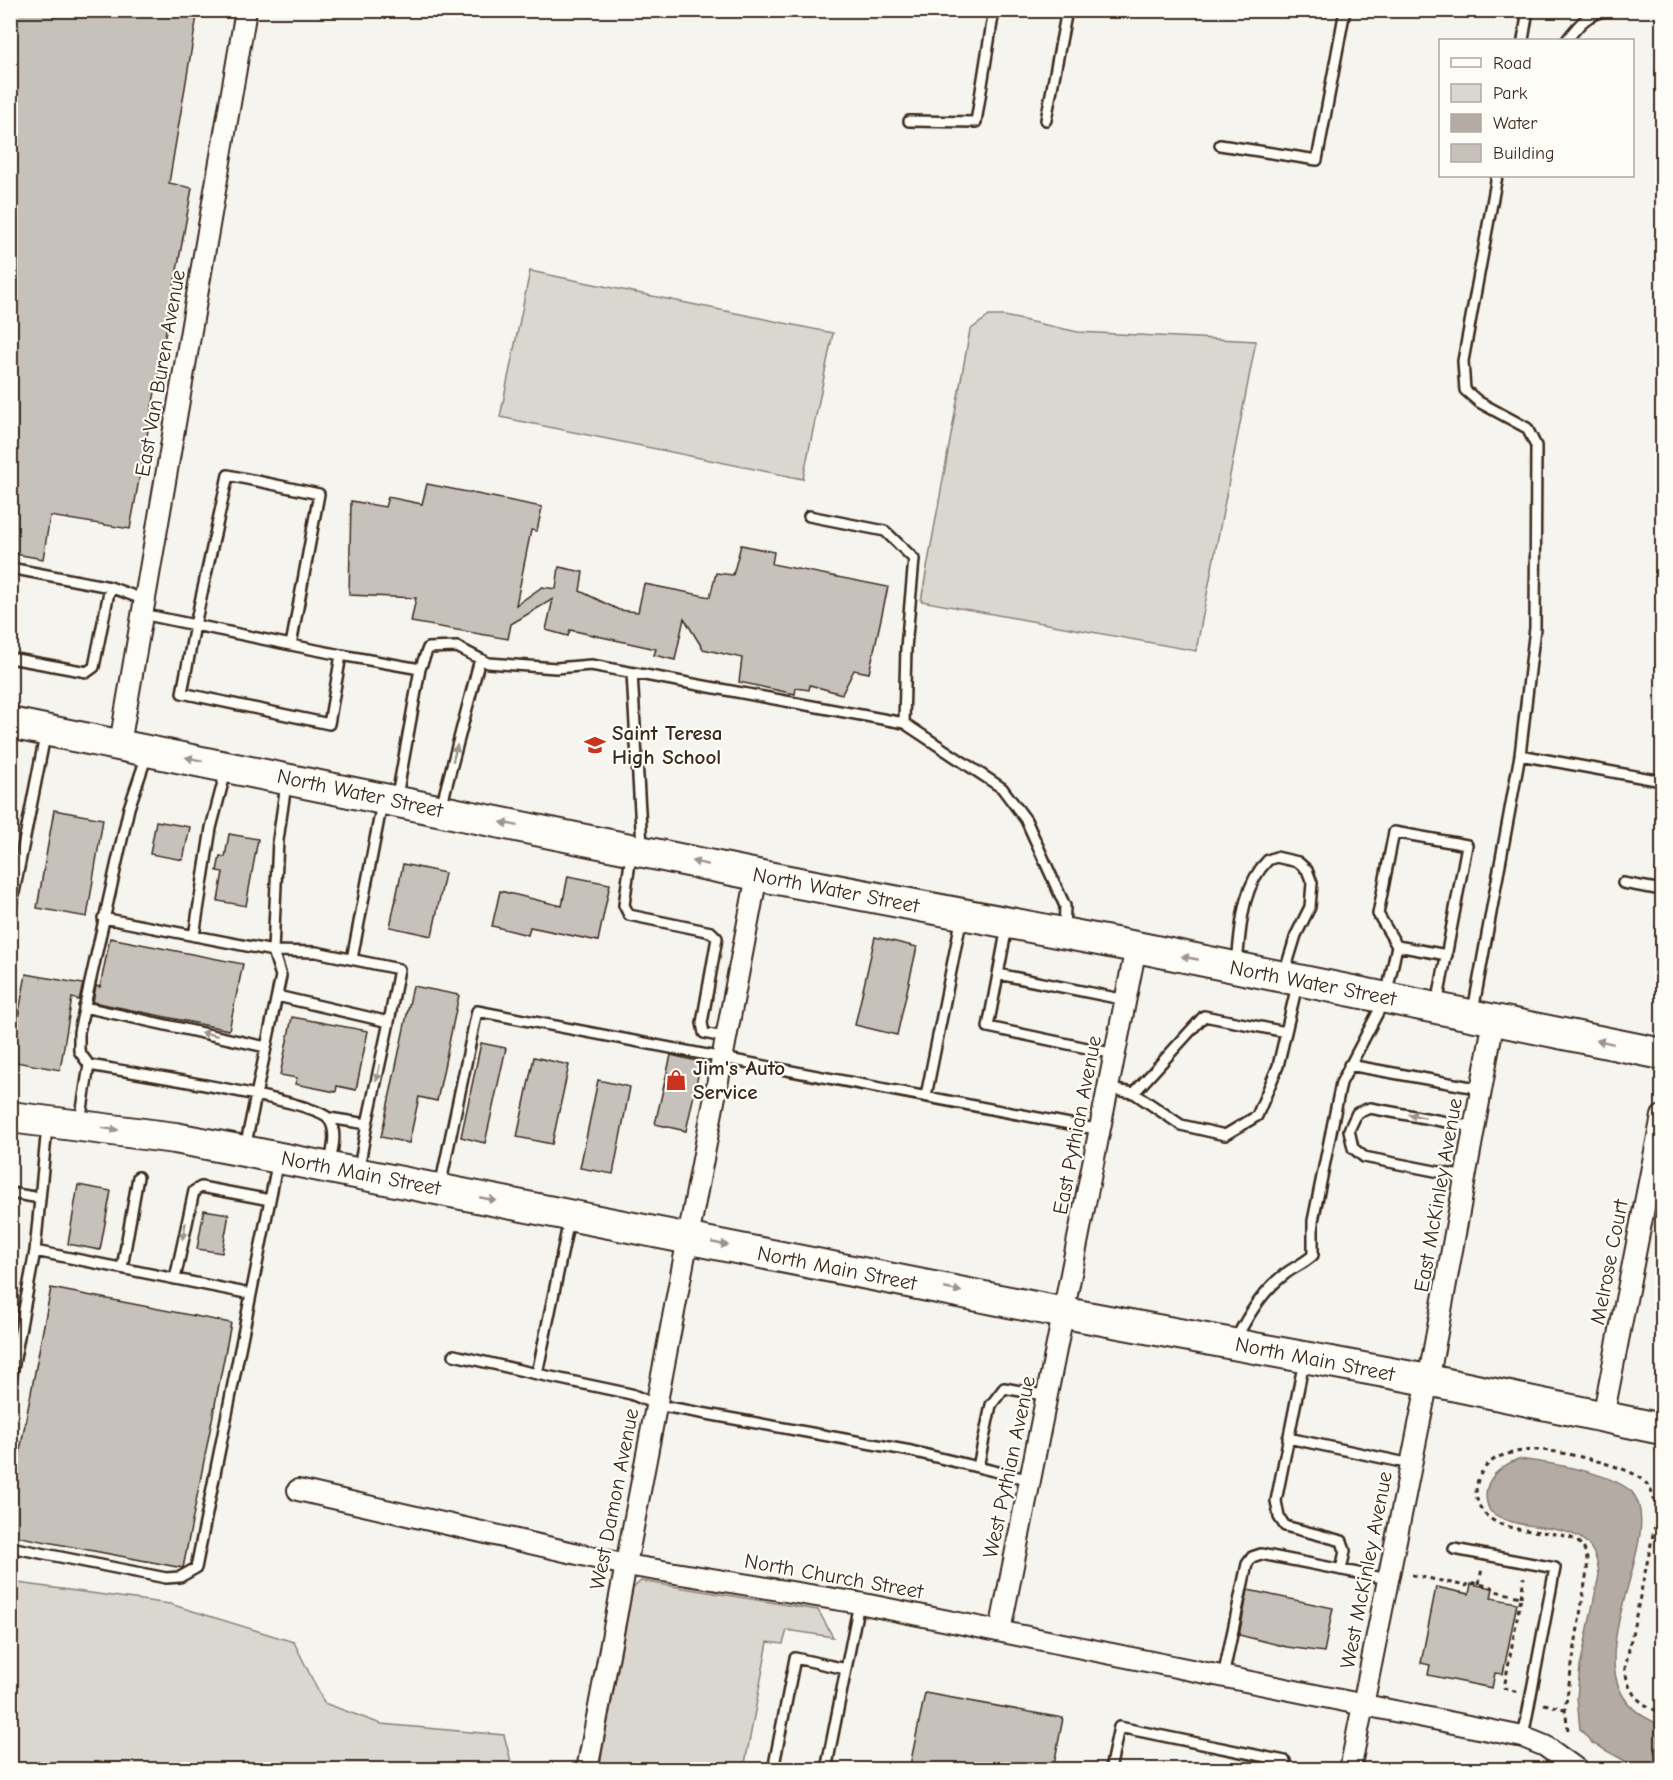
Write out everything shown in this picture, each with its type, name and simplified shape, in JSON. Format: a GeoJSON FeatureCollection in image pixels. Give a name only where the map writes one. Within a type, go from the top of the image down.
{"type":"FeatureCollection","features":[{"type":"Feature","properties":{"kind":"main road","name":"North Water Street"},"geometry":{"type":"LineString","coordinates":[[10,723],[757,875],[1136,947],[1662,1054]]}},
{"type":"Feature","properties":{"kind":"main road","name":"North Main Street"},"geometry":{"type":"LineString","coordinates":[[10,1117],[80,1125],[279,1157],[1065,1313],[1428,1380],[1662,1429]]}},
{"type":"Feature","properties":{"kind":"street","name":"East Van Buren Avenue"},"geometry":{"type":"LineString","coordinates":[[120,744],[246,10]]}},
{"type":"Feature","properties":{"kind":"street","name":"West Damon Avenue"},"geometry":{"type":"LineString","coordinates":[[587,1770],[757,875]]}},
{"type":"Feature","properties":{"kind":"street","name":"East Pythian Avenue"},"geometry":{"type":"LineString","coordinates":[[1065,1313],[1136,947]]}},
{"type":"Feature","properties":{"kind":"street","name":"East McKinley Avenue"},"geometry":{"type":"LineString","coordinates":[[1428,1380],[1482,1089],[1483,1017]]}},
{"type":"Feature","properties":{"kind":"street","name":"Melrose Court"},"geometry":{"type":"LineString","coordinates":[[1603,1417],[1662,1116]]}},
{"type":"Feature","properties":{"kind":"street","name":"West Pythian Avenue"},"geometry":{"type":"LineString","coordinates":[[1000,1631],[1065,1313]]}},
{"type":"Feature","properties":{"kind":"street","name":"West McKinley Avenue"},"geometry":{"type":"LineString","coordinates":[[1350,1770],[1428,1380]]}},
{"type":"Feature","properties":{"kind":"street","name":"North Church Street"},"geometry":{"type":"LineString","coordinates":[[298,1490],[626,1565],[859,1603],[1524,1737],[1545,1746],[1578,1770]]}},
{"type":"Feature","properties":{"kind":"lane"},"geometry":{"type":"LineString","coordinates":[[909,121],[976,122],[994,10]]}},
{"type":"Feature","properties":{"kind":"lane"},"geometry":{"type":"LineString","coordinates":[[1046,120],[1067,10]]}},
{"type":"Feature","properties":{"kind":"lane"},"geometry":{"type":"LineString","coordinates":[[1220,145],[1317,160],[1345,10]]}},
{"type":"Feature","properties":{"kind":"lane"},"geometry":{"type":"LineString","coordinates":[[1523,39],[1528,10]]}},
{"type":"Feature","properties":{"kind":"lane"},"geometry":{"type":"LineString","coordinates":[[1568,39],[1581,21],[1609,10]]}},
{"type":"Feature","properties":{"kind":"lane"},"geometry":{"type":"LineString","coordinates":[[1483,1017],[1520,755],[1535,627],[1536,446],[1527,428],[1479,402],[1465,390],[1463,361],[1497,177]]}},
{"type":"Feature","properties":{"kind":"lane"},"geometry":{"type":"LineString","coordinates":[[291,645],[318,494],[228,475],[182,693],[329,724],[341,655]]}},
{"type":"Feature","properties":{"kind":"lane"},"geometry":{"type":"LineString","coordinates":[[809,516],[885,531],[914,559],[906,648],[904,723]]}},
{"type":"Feature","properties":{"kind":"lane"},"geometry":{"type":"LineString","coordinates":[[10,568],[110,587],[144,607],[195,625],[420,669]]}},
{"type":"Feature","properties":{"kind":"lane"},"geometry":{"type":"LineString","coordinates":[[10,658],[87,672],[94,667],[110,587]]}},
{"type":"Feature","properties":{"kind":"lane"},"geometry":{"type":"LineString","coordinates":[[352,959],[420,669],[428,648],[457,647],[488,663],[556,668],[591,665],[904,723],[1002,788],[1026,820],[1065,906],[1064,933]]}},
{"type":"Feature","properties":{"kind":"lane"},"geometry":{"type":"LineString","coordinates":[[441,810],[480,659]]}},
{"type":"Feature","properties":{"kind":"lane"},"geometry":{"type":"LineString","coordinates":[[632,673],[637,850],[624,905],[629,915],[711,932],[717,938],[702,1023],[704,1033],[727,1038]]}},
{"type":"Feature","properties":{"kind":"lane"},"geometry":{"type":"LineString","coordinates":[[10,913],[46,730]]}},
{"type":"Feature","properties":{"kind":"lane"},"geometry":{"type":"LineString","coordinates":[[80,1125],[89,1065],[79,1051],[79,1032],[129,808],[149,750]]}},
{"type":"Feature","properties":{"kind":"lane"},"geometry":{"type":"LineString","coordinates":[[1520,755],[1662,781]]}},
{"type":"Feature","properties":{"kind":"lane"},"geometry":{"type":"LineString","coordinates":[[194,936],[211,828],[227,766]]}},
{"type":"Feature","properties":{"kind":"lane"},"geometry":{"type":"LineString","coordinates":[[244,1151],[281,976],[273,951],[278,840],[287,778]]}},
{"type":"Feature","properties":{"kind":"lane"},"geometry":{"type":"LineString","coordinates":[[1234,1344],[1244,1323],[1265,1292],[1288,1271],[1313,1255],[1313,1221],[1341,1083],[1386,998],[1397,946],[1378,914],[1394,832],[1467,845],[1437,1007]]}},
{"type":"Feature","properties":{"kind":"lane"},"geometry":{"type":"LineString","coordinates":[[1108,1089],[1134,1093],[1181,1125],[1225,1135],[1257,1116],[1278,1066],[1286,1032],[1291,978],[1313,893],[1307,870],[1299,862],[1285,858],[1268,860],[1253,879],[1242,918],[1237,967]]}},
{"type":"Feature","properties":{"kind":"lane"},"geometry":{"type":"LineString","coordinates":[[1623,882],[1662,890]]}},
{"type":"Feature","properties":{"kind":"lane"},"geometry":{"type":"LineString","coordinates":[[926,1096],[962,914]]}},
{"type":"Feature","properties":{"kind":"lane"},"geometry":{"type":"LineString","coordinates":[[103,918],[273,951],[316,952],[399,969],[368,1124],[344,1170]]}},
{"type":"Feature","properties":{"kind":"lane"},"geometry":{"type":"LineString","coordinates":[[1008,923],[988,1027],[1115,1054]]}},
{"type":"Feature","properties":{"kind":"lane"},"geometry":{"type":"LineString","coordinates":[[1397,946],[1447,955]]}},
{"type":"Feature","properties":{"kind":"lane"},"geometry":{"type":"LineString","coordinates":[[998,974],[1126,1000]]}},
{"type":"Feature","properties":{"kind":"lane"},"geometry":{"type":"LineString","coordinates":[[277,996],[388,1022]]}},
{"type":"Feature","properties":{"kind":"lane"},"geometry":{"type":"LineString","coordinates":[[84,1007],[266,1047]]}},
{"type":"Feature","properties":{"kind":"lane"},"geometry":{"type":"LineString","coordinates":[[440,1189],[477,1011],[1101,1130]]}},
{"type":"Feature","properties":{"kind":"lane"},"geometry":{"type":"LineString","coordinates":[[1134,1093],[1204,1016],[1286,1032]]}},
{"type":"Feature","properties":{"kind":"lane"},"geometry":{"type":"LineString","coordinates":[[89,1065],[256,1095],[319,1111],[329,1118],[368,1124]]}},
{"type":"Feature","properties":{"kind":"lane"},"geometry":{"type":"LineString","coordinates":[[1349,1065],[1482,1089]]}},
{"type":"Feature","properties":{"kind":"lane"},"geometry":{"type":"LineString","coordinates":[[1465,1177],[1364,1157],[1353,1148],[1349,1130],[1357,1113],[1370,1108],[1474,1127]]}},
{"type":"Feature","properties":{"kind":"lane"},"geometry":{"type":"LineString","coordinates":[[329,1118],[344,1170]]}},
{"type":"Feature","properties":{"kind":"lane"},"geometry":{"type":"LineString","coordinates":[[10,1385],[35,1251],[48,1121]]}},
{"type":"Feature","properties":{"kind":"lane"},"geometry":{"type":"LineString","coordinates":[[1332,1126],[1349,1130]]}},
{"type":"Feature","properties":{"kind":"lane"},"geometry":{"type":"LineString","coordinates":[[10,1547],[166,1578],[180,1577],[196,1568],[279,1157]]}},
{"type":"Feature","properties":{"kind":"lane"},"geometry":{"type":"LineString","coordinates":[[122,1268],[138,1177]]}},
{"type":"Feature","properties":{"kind":"lane"},"geometry":{"type":"LineString","coordinates":[[175,1279],[190,1200],[194,1191],[201,1187],[270,1200]]}},
{"type":"Feature","properties":{"kind":"lane"},"geometry":{"type":"LineString","coordinates":[[10,1193],[40,1198]]}},
{"type":"Feature","properties":{"kind":"lane"},"geometry":{"type":"LineString","coordinates":[[537,1374],[570,1215]]}},
{"type":"Feature","properties":{"kind":"lane"},"geometry":{"type":"LineString","coordinates":[[35,1251],[251,1294]]}},
{"type":"Feature","properties":{"kind":"lane"},"geometry":{"type":"LineString","coordinates":[[454,1355],[632,1394],[657,1405],[911,1451],[1031,1480]]}},
{"type":"Feature","properties":{"kind":"lane"},"geometry":{"type":"LineString","coordinates":[[1305,1357],[1276,1501],[1279,1517],[1285,1526],[1342,1541],[1345,1551],[1341,1570]]}},
{"type":"Feature","properties":{"kind":"lane"},"geometry":{"type":"LineString","coordinates":[[978,1467],[991,1405],[1004,1388],[1048,1396]]}},
{"type":"Feature","properties":{"kind":"lane"},"geometry":{"type":"LineString","coordinates":[[1288,1438],[1412,1464]]}},
{"type":"Feature","properties":{"kind":"lane"},"geometry":{"type":"LineString","coordinates":[[1454,1549],[1555,1568],[1524,1737]]}},
{"type":"Feature","properties":{"kind":"lane"},"geometry":{"type":"LineString","coordinates":[[1223,1677],[1247,1564],[1252,1557],[1261,1554],[1388,1579]]}},
{"type":"Feature","properties":{"kind":"lane"},"geometry":{"type":"LineString","coordinates":[[826,1770],[859,1603]]}},
{"type":"Feature","properties":{"kind":"lane"},"geometry":{"type":"LineString","coordinates":[[773,1770],[795,1658],[846,1669]]}},
{"type":"Feature","properties":{"kind":"lane"},"geometry":{"type":"LineString","coordinates":[[1110,1770],[1119,1727],[1285,1761],[1283,1770]]}},
{"type":"Feature","properties":{"kind":"path"},"geometry":{"type":"LineString","coordinates":[[1568,1730],[1564,1709],[1587,1571],[1586,1551],[1577,1540],[1569,1537],[1495,1521],[1481,1509],[1475,1493],[1476,1481],[1488,1466],[1497,1458],[1520,1451],[1539,1450],[1618,1466],[1632,1472],[1649,1488],[1655,1505],[1655,1525],[1625,1668],[1629,1689],[1634,1698],[1642,1705],[1662,1713]]}},
{"type":"Feature","properties":{"kind":"path"},"geometry":{"type":"LineString","coordinates":[[1479,1584],[1482,1568]]}},
{"type":"Feature","properties":{"kind":"path"},"geometry":{"type":"LineString","coordinates":[[1412,1575],[1466,1586],[1470,1582],[1521,1597]]}},
{"type":"Feature","properties":{"kind":"path"},"geometry":{"type":"LineString","coordinates":[[1523,1693],[1504,1688],[1524,1577]]}},
{"type":"Feature","properties":{"kind":"path"},"geometry":{"type":"LineString","coordinates":[[1544,1704],[1564,1709]]}},
{"type":"Feature","properties":{"kind":"green space"},"geometry":{"type":"Polygon","coordinates":[[[530,271],[833,333],[803,479],[500,417],[530,271]]]}},
{"type":"Feature","properties":{"kind":"green space"},"geometry":{"type":"Polygon","coordinates":[[[989,316],[1004,316],[1078,332],[1256,341],[1196,651],[921,601],[970,330],[989,316]]]}},
{"type":"Feature","properties":{"kind":"green space"},"geometry":{"type":"Polygon","coordinates":[[[641,1581],[818,1610],[833,1637],[787,1630],[783,1644],[768,1642],[744,1769],[599,1769],[633,1588],[641,1581]]]}},
{"type":"Feature","properties":{"kind":"green space"},"geometry":{"type":"Polygon","coordinates":[[[11,1582],[170,1604],[294,1642],[324,1703],[381,1724],[504,1735],[513,1769],[11,1769],[11,1582]]]}},
{"type":"Feature","properties":{"kind":"water"},"geometry":{"type":"Polygon","coordinates":[[[1518,1459],[1594,1473],[1632,1492],[1641,1515],[1638,1544],[1615,1647],[1616,1679],[1631,1706],[1662,1725],[1662,1769],[1629,1763],[1592,1743],[1580,1729],[1577,1698],[1580,1667],[1599,1575],[1595,1555],[1585,1542],[1572,1534],[1522,1524],[1490,1511],[1486,1494],[1491,1479],[1503,1467],[1518,1459]]]}},
{"type":"Feature","properties":{"kind":"building"},"geometry":{"type":"Polygon","coordinates":[[[10,10],[198,10],[169,183],[192,188],[130,529],[50,516],[43,559],[10,553],[10,10]]]}},
{"type":"Feature","properties":{"kind":"building"},"geometry":{"type":"Polygon","coordinates":[[[427,484],[542,507],[537,531],[531,530],[516,605],[542,587],[556,589],[559,567],[583,572],[580,591],[619,610],[638,612],[644,584],[710,597],[716,573],[733,575],[741,545],[774,552],[772,564],[888,587],[869,673],[854,670],[842,694],[810,685],[809,690],[796,688],[795,694],[739,682],[742,658],[703,649],[684,618],[675,660],[654,655],[656,649],[570,630],[568,636],[546,630],[553,599],[511,624],[508,639],[411,622],[416,598],[349,595],[351,501],[385,507],[388,497],[422,504],[427,484]]]}},
{"type":"Feature","properties":{"kind":"building"},"geometry":{"type":"Polygon","coordinates":[[[54,810],[103,819],[87,917],[37,908],[54,810]]]}},
{"type":"Feature","properties":{"kind":"building"},"geometry":{"type":"Polygon","coordinates":[[[156,821],[190,827],[183,860],[150,854],[156,821]]]}},
{"type":"Feature","properties":{"kind":"building"},"geometry":{"type":"Polygon","coordinates":[[[229,834],[258,839],[246,906],[218,901],[223,872],[217,871],[220,856],[225,857],[229,834]]]}},
{"type":"Feature","properties":{"kind":"building"},"geometry":{"type":"Polygon","coordinates":[[[403,864],[445,873],[432,936],[390,927],[403,864]]]}},
{"type":"Feature","properties":{"kind":"building"},"geometry":{"type":"Polygon","coordinates":[[[568,876],[610,884],[598,941],[530,927],[528,935],[492,926],[500,891],[562,906],[568,876]]]}},
{"type":"Feature","properties":{"kind":"building"},"geometry":{"type":"Polygon","coordinates":[[[875,937],[917,947],[897,1035],[855,1025],[875,937]]]}},
{"type":"Feature","properties":{"kind":"building"},"geometry":{"type":"Polygon","coordinates":[[[110,938],[243,964],[229,1030],[93,1002],[96,986],[100,987],[110,938]]]}},
{"type":"Feature","properties":{"kind":"building"},"geometry":{"type":"Polygon","coordinates":[[[26,974],[83,984],[79,1000],[72,998],[60,1070],[10,1061],[26,974]]]}},
{"type":"Feature","properties":{"kind":"building"},"geometry":{"type":"Polygon","coordinates":[[[413,986],[459,995],[437,1101],[419,1097],[409,1143],[381,1137],[413,986]]]}},
{"type":"Feature","properties":{"kind":"building"},"geometry":{"type":"Polygon","coordinates":[[[292,1017],[368,1031],[356,1090],[337,1086],[336,1092],[295,1084],[297,1078],[280,1075],[292,1017]]]}},
{"type":"Feature","properties":{"kind":"building"},"geometry":{"type":"Polygon","coordinates":[[[481,1043],[506,1048],[485,1143],[461,1137],[481,1043]]]}},
{"type":"Feature","properties":{"kind":"building"},"geometry":{"type":"Polygon","coordinates":[[[671,1055],[701,1062],[686,1131],[655,1124],[671,1055]]]}},
{"type":"Feature","properties":{"kind":"building"},"geometry":{"type":"Polygon","coordinates":[[[534,1057],[569,1065],[552,1144],[517,1137],[534,1057]]]}},
{"type":"Feature","properties":{"kind":"building"},"geometry":{"type":"Polygon","coordinates":[[[598,1080],[630,1087],[613,1174],[580,1168],[598,1080]]]}},
{"type":"Feature","properties":{"kind":"building"},"geometry":{"type":"Polygon","coordinates":[[[78,1185],[111,1191],[100,1250],[68,1244],[78,1185]]]}},
{"type":"Feature","properties":{"kind":"building"},"geometry":{"type":"Polygon","coordinates":[[[204,1210],[229,1214],[222,1253],[197,1249],[204,1210]]]}},
{"type":"Feature","properties":{"kind":"building"},"geometry":{"type":"Polygon","coordinates":[[[51,1288],[231,1323],[183,1568],[10,1535],[10,1503],[51,1288]]]}},
{"type":"Feature","properties":{"kind":"building"},"geometry":{"type":"Polygon","coordinates":[[[1471,1584],[1493,1588],[1491,1598],[1517,1603],[1503,1674],[1495,1673],[1492,1688],[1428,1675],[1430,1665],[1421,1663],[1436,1587],[1469,1594],[1471,1584]]]}},
{"type":"Feature","properties":{"kind":"building"},"geometry":{"type":"Polygon","coordinates":[[[1248,1590],[1333,1608],[1324,1652],[1287,1647],[1239,1635],[1248,1590]]]}},
{"type":"Feature","properties":{"kind":"building"},"geometry":{"type":"Polygon","coordinates":[[[925,1693],[1063,1718],[1053,1770],[909,1770],[925,1693]]]}},
{"type":"Feature","properties":{"kind":"place","name":"Saint Teresa High School"},"geometry":{"type":"Point","coordinates":[595,745]}},
{"type":"Feature","properties":{"kind":"place","name":"Jim's Auto Service"},"geometry":{"type":"Point","coordinates":[676,1080]}}]}
